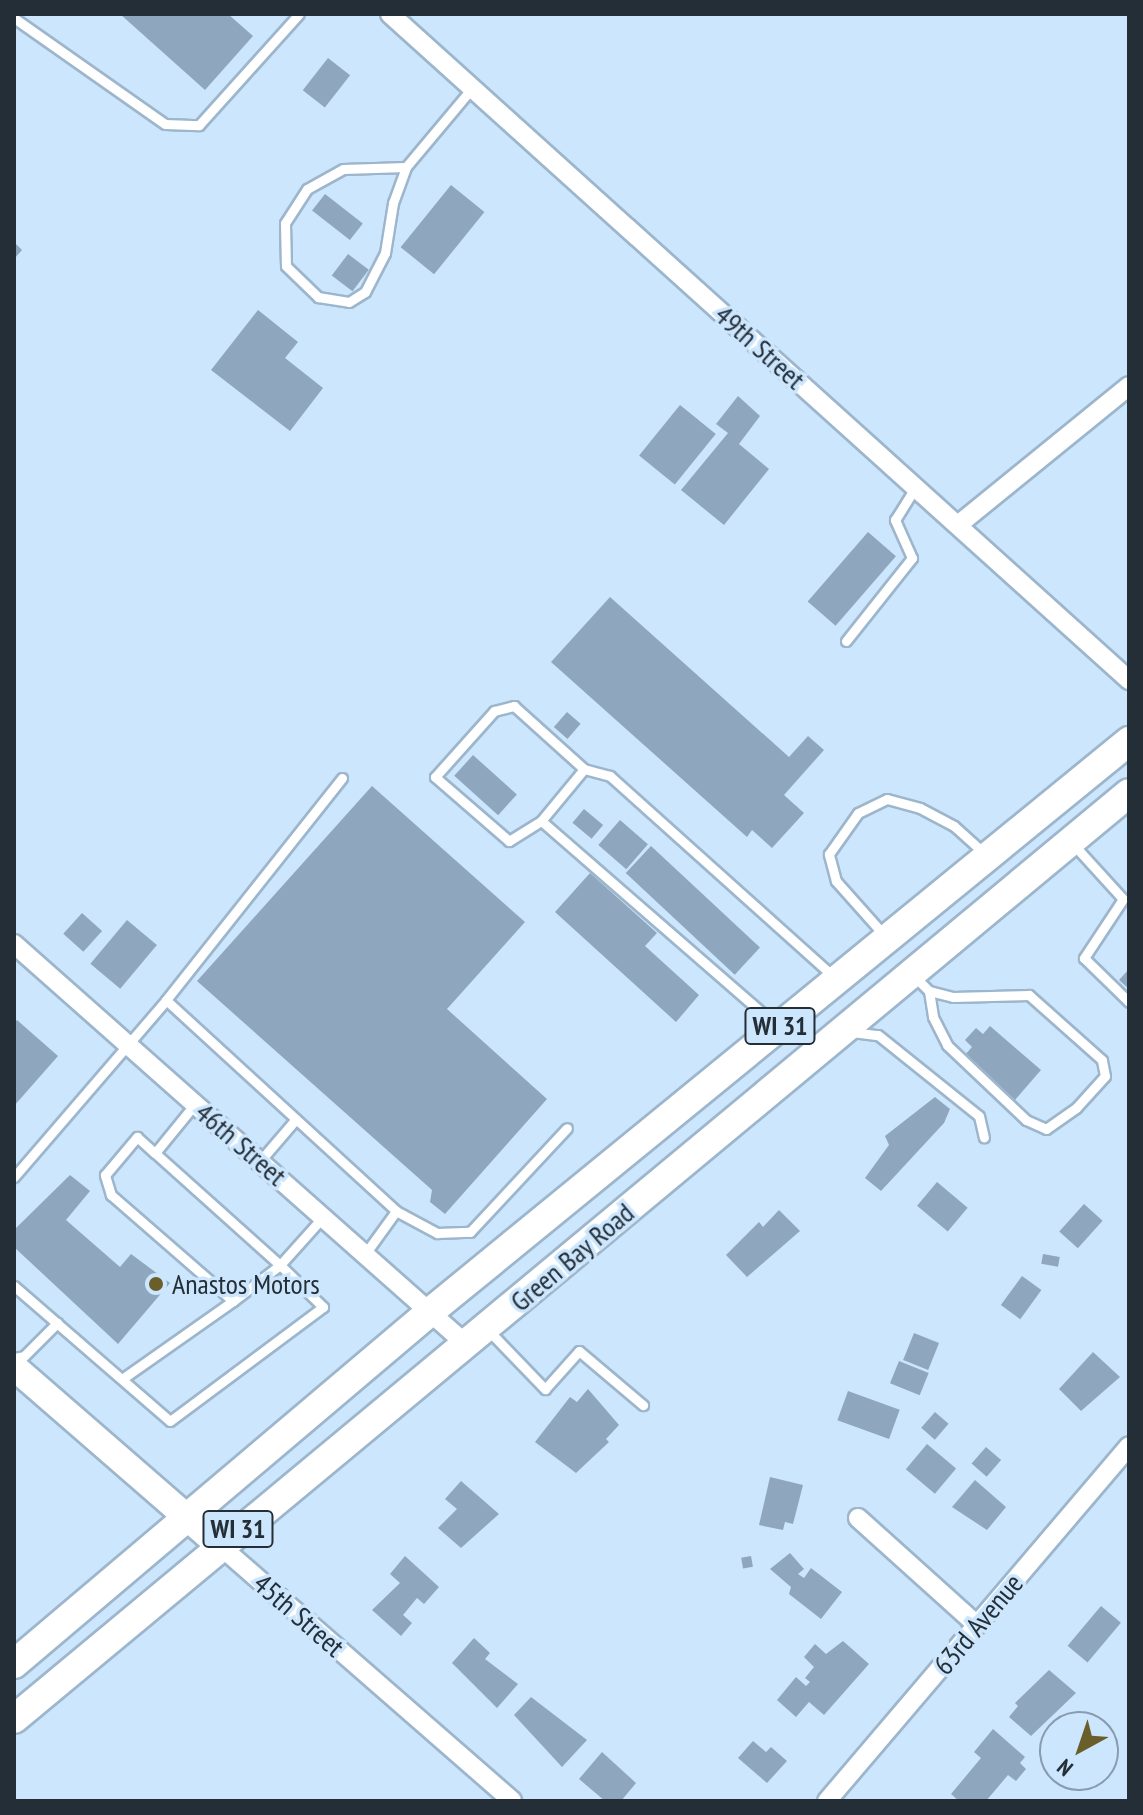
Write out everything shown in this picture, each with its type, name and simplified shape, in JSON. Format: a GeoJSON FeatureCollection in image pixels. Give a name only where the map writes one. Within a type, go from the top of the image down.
{"type":"FeatureCollection","features":[{"type":"Feature","properties":{"kind":"main road","name":"Green Bay Road"},"geometry":{"type":"LineString","coordinates":[[14,1664],[430,1312],[1129,741]]}},
{"type":"Feature","properties":{"kind":"main road","name":"Green Bay Road"},"geometry":{"type":"LineString","coordinates":[[14,1719],[219,1545],[845,1031],[920,983],[1071,842],[1129,793]]}},
{"type":"Feature","properties":{"kind":"street","name":"49th Street"},"geometry":{"type":"LineString","coordinates":[[390,14],[1129,680]]}},
{"type":"Feature","properties":{"kind":"street"},"geometry":{"type":"LineString","coordinates":[[958,525],[1129,386]]}},
{"type":"Feature","properties":{"kind":"street","name":"46th Street"},"geometry":{"type":"LineString","coordinates":[[14,944],[430,1312],[477,1336]]}},
{"type":"Feature","properties":{"kind":"street","name":"45th Street"},"geometry":{"type":"LineString","coordinates":[[14,1367],[512,1801]]}},
{"type":"Feature","properties":{"kind":"street","name":"63rd Avenue"},"geometry":{"type":"LineString","coordinates":[[827,1801],[1129,1446]]}},
{"type":"Feature","properties":{"kind":"street"},"geometry":{"type":"LineString","coordinates":[[858,1518],[977,1625]]}},
{"type":"Feature","properties":{"kind":"lane"},"geometry":{"type":"LineString","coordinates":[[14,18],[165,124],[199,125],[299,14]]}},
{"type":"Feature","properties":{"kind":"lane"},"geometry":{"type":"LineString","coordinates":[[406,167],[343,169],[307,189],[285,223],[286,266],[318,297],[349,302],[365,292],[385,253],[393,203],[406,167],[472,88]]}},
{"type":"Feature","properties":{"kind":"lane"},"geometry":{"type":"LineString","coordinates":[[846,641],[912,558],[895,520],[916,487]]}},
{"type":"Feature","properties":{"kind":"lane"},"geometry":{"type":"LineString","coordinates":[[584,769],[541,821],[509,841],[435,777],[494,711],[514,706],[584,769],[610,776],[836,980]]}},
{"type":"Feature","properties":{"kind":"lane"},"geometry":{"type":"LineString","coordinates":[[14,1177],[166,1000],[342,778]]}},
{"type":"Feature","properties":{"kind":"lane"},"geometry":{"type":"LineString","coordinates":[[888,938],[836,881],[829,854],[858,813],[887,799],[920,808],[954,826],[988,856]]}},
{"type":"Feature","properties":{"kind":"lane"},"geometry":{"type":"LineString","coordinates":[[541,821],[778,1027]]}},
{"type":"Feature","properties":{"kind":"lane"},"geometry":{"type":"LineString","coordinates":[[1071,842],[1123,899],[1084,958],[1129,1002]]}},
{"type":"Feature","properties":{"kind":"lane"},"geometry":{"type":"LineString","coordinates":[[920,983],[953,997],[1029,995],[1102,1060],[1105,1076],[1076,1108],[1046,1129],[1026,1120],[947,1045],[920,983]]}},
{"type":"Feature","properties":{"kind":"lane"},"geometry":{"type":"LineString","coordinates":[[166,1000],[396,1211],[437,1233],[470,1232],[567,1128]]}},
{"type":"Feature","properties":{"kind":"lane"},"geometry":{"type":"LineString","coordinates":[[845,1031],[878,1035],[979,1116],[984,1137]]}},
{"type":"Feature","properties":{"kind":"lane"},"geometry":{"type":"LineString","coordinates":[[155,1153],[195,1104]]}},
{"type":"Feature","properties":{"kind":"lane"},"geometry":{"type":"LineString","coordinates":[[260,1161],[296,1119]]}},
{"type":"Feature","properties":{"kind":"lane"},"geometry":{"type":"LineString","coordinates":[[14,1286],[170,1421],[323,1307],[137,1137],[105,1175],[111,1195],[233,1301]]}},
{"type":"Feature","properties":{"kind":"lane"},"geometry":{"type":"LineString","coordinates":[[365,1254],[396,1211]]}},
{"type":"Feature","properties":{"kind":"lane"},"geometry":{"type":"LineString","coordinates":[[122,1379],[280,1265],[323,1217]]}},
{"type":"Feature","properties":{"kind":"lane"},"geometry":{"type":"LineString","coordinates":[[14,1358],[24,1356],[57,1323]]}},
{"type":"Feature","properties":{"kind":"lane"},"geometry":{"type":"LineString","coordinates":[[477,1336],[545,1389],[579,1351],[643,1405]]}},
{"type":"Feature","properties":{"kind":"building"},"geometry":{"type":"Polygon","coordinates":[[[120,14],[228,14],[253,36],[205,90],[120,14]]]}},
{"type":"Feature","properties":{"kind":"building"},"geometry":{"type":"Polygon","coordinates":[[[328,58],[350,75],[325,108],[303,90],[328,58]]]}},
{"type":"Feature","properties":{"kind":"building"},"geometry":{"type":"Polygon","coordinates":[[[451,185],[484,212],[434,274],[401,247],[451,185]]]}},
{"type":"Feature","properties":{"kind":"building"},"geometry":{"type":"Polygon","coordinates":[[[325,194],[363,224],[350,240],[312,211],[325,194]]]}},
{"type":"Feature","properties":{"kind":"building"},"geometry":{"type":"Polygon","coordinates":[[[14,242],[22,250],[14,259],[14,242]]]}},
{"type":"Feature","properties":{"kind":"building"},"geometry":{"type":"Polygon","coordinates":[[[348,254],[369,270],[353,291],[332,276],[348,254]]]}},
{"type":"Feature","properties":{"kind":"building"},"geometry":{"type":"Polygon","coordinates":[[[258,310],[298,342],[285,358],[323,388],[290,431],[211,370],[258,310]]]}},
{"type":"Feature","properties":{"kind":"building"},"geometry":{"type":"Polygon","coordinates":[[[738,396],[760,416],[739,444],[769,469],[724,525],[681,490],[728,433],[716,424],[738,396]]]}},
{"type":"Feature","properties":{"kind":"building"},"geometry":{"type":"Polygon","coordinates":[[[680,405],[716,434],[675,484],[639,456],[680,405]]]}},
{"type":"Feature","properties":{"kind":"building"},"geometry":{"type":"Polygon","coordinates":[[[868,532],[896,556],[836,626],[808,601],[868,532]]]}},
{"type":"Feature","properties":{"kind":"building"},"geometry":{"type":"Polygon","coordinates":[[[610,597],[789,757],[808,736],[824,750],[784,795],[804,813],[772,848],[752,830],[747,837],[551,662],[610,597]]]}},
{"type":"Feature","properties":{"kind":"building"},"geometry":{"type":"Polygon","coordinates":[[[567,712],[581,724],[567,739],[554,727],[567,712]]]}},
{"type":"Feature","properties":{"kind":"building"},"geometry":{"type":"Polygon","coordinates":[[[473,755],[517,794],[498,815],[454,776],[473,755]]]}},
{"type":"Feature","properties":{"kind":"building"},"geometry":{"type":"Polygon","coordinates":[[[372,786],[525,922],[447,1009],[547,1099],[445,1214],[430,1202],[432,1190],[197,981],[372,786]]]}},
{"type":"Feature","properties":{"kind":"building"},"geometry":{"type":"Polygon","coordinates":[[[584,809],[603,825],[592,839],[572,823],[584,809]]]}},
{"type":"Feature","properties":{"kind":"building"},"geometry":{"type":"Polygon","coordinates":[[[620,820],[648,844],[626,869],[598,845],[620,820]]]}},
{"type":"Feature","properties":{"kind":"building"},"geometry":{"type":"Polygon","coordinates":[[[651,846],[760,948],[735,975],[626,873],[651,846]]]}},
{"type":"Feature","properties":{"kind":"building"},"geometry":{"type":"Polygon","coordinates":[[[590,873],[657,933],[645,946],[699,995],[676,1022],[555,912],[590,873]]]}},
{"type":"Feature","properties":{"kind":"building"},"geometry":{"type":"Polygon","coordinates":[[[82,913],[102,931],[83,952],[63,934],[82,913]]]}},
{"type":"Feature","properties":{"kind":"building"},"geometry":{"type":"Polygon","coordinates":[[[127,920],[157,945],[120,989],[90,964],[127,920]]]}},
{"type":"Feature","properties":{"kind":"building"},"geometry":{"type":"Polygon","coordinates":[[[1129,969],[1129,989],[1119,980],[1129,969]]]}},
{"type":"Feature","properties":{"kind":"building"},"geometry":{"type":"Polygon","coordinates":[[[17,1020],[58,1056],[14,1106],[14,1023],[17,1020]]]}},
{"type":"Feature","properties":{"kind":"building"},"geometry":{"type":"Polygon","coordinates":[[[990,1026],[1041,1070],[1015,1100],[964,1056],[972,1047],[965,1040],[976,1028],[983,1034],[990,1026]]]}},
{"type":"Feature","properties":{"kind":"building"},"geometry":{"type":"Polygon","coordinates":[[[935,1097],[950,1109],[944,1123],[881,1191],[865,1178],[889,1145],[885,1136],[935,1097]]]}},
{"type":"Feature","properties":{"kind":"building"},"geometry":{"type":"Polygon","coordinates":[[[70,1175],[90,1191],[66,1220],[120,1267],[131,1254],[170,1283],[118,1344],[14,1247],[16,1228],[70,1175]]]}},
{"type":"Feature","properties":{"kind":"building"},"geometry":{"type":"Polygon","coordinates":[[[937,1182],[968,1208],[948,1231],[917,1206],[937,1182]]]}},
{"type":"Feature","properties":{"kind":"building"},"geometry":{"type":"Polygon","coordinates":[[[1084,1204],[1103,1221],[1078,1248],[1059,1231],[1084,1204]]]}},
{"type":"Feature","properties":{"kind":"building"},"geometry":{"type":"Polygon","coordinates":[[[779,1210],[800,1231],[747,1277],[726,1255],[759,1222],[763,1227],[779,1210]]]}},
{"type":"Feature","properties":{"kind":"building"},"geometry":{"type":"Polygon","coordinates":[[[1043,1254],[1060,1257],[1058,1267],[1041,1264],[1043,1254]]]}},
{"type":"Feature","properties":{"kind":"building"},"geometry":{"type":"Polygon","coordinates":[[[1022,1276],[1041,1290],[1020,1319],[1001,1305],[1022,1276]]]}},
{"type":"Feature","properties":{"kind":"building"},"geometry":{"type":"Polygon","coordinates":[[[914,1333],[939,1343],[928,1370],[903,1360],[914,1333]]]}},
{"type":"Feature","properties":{"kind":"building"},"geometry":{"type":"Polygon","coordinates":[[[1093,1352],[1120,1377],[1081,1411],[1059,1389],[1093,1352]]]}},
{"type":"Feature","properties":{"kind":"building"},"geometry":{"type":"Polygon","coordinates":[[[899,1361],[929,1373],[920,1395],[890,1383],[899,1361]]]}},
{"type":"Feature","properties":{"kind":"building"},"geometry":{"type":"Polygon","coordinates":[[[588,1389],[619,1425],[606,1439],[609,1442],[576,1473],[535,1442],[570,1397],[577,1402],[588,1389]]]}},
{"type":"Feature","properties":{"kind":"building"},"geometry":{"type":"Polygon","coordinates":[[[848,1391],[900,1410],[889,1439],[837,1420],[848,1391]]]}},
{"type":"Feature","properties":{"kind":"building"},"geometry":{"type":"Polygon","coordinates":[[[935,1412],[949,1424],[935,1440],[921,1428],[935,1412]]]}},
{"type":"Feature","properties":{"kind":"building"},"geometry":{"type":"Polygon","coordinates":[[[927,1444],[956,1468],[935,1494],[906,1469],[927,1444]]]}},
{"type":"Feature","properties":{"kind":"building"},"geometry":{"type":"Polygon","coordinates":[[[986,1447],[1001,1460],[987,1477],[972,1464],[986,1447]]]}},
{"type":"Feature","properties":{"kind":"building"},"geometry":{"type":"Polygon","coordinates":[[[770,1477],[803,1485],[793,1524],[785,1522],[783,1530],[759,1525],[770,1477]]]}},
{"type":"Feature","properties":{"kind":"building"},"geometry":{"type":"Polygon","coordinates":[[[975,1480],[1006,1507],[987,1530],[952,1507],[975,1480]]]}},
{"type":"Feature","properties":{"kind":"building"},"geometry":{"type":"Polygon","coordinates":[[[461,1481],[499,1514],[461,1548],[438,1528],[457,1509],[445,1499],[461,1481]]]}},
{"type":"Feature","properties":{"kind":"building"},"geometry":{"type":"Polygon","coordinates":[[[790,1553],[804,1569],[798,1574],[804,1578],[811,1568],[842,1592],[821,1619],[789,1594],[791,1587],[770,1569],[790,1553]]]}},
{"type":"Feature","properties":{"kind":"building"},"geometry":{"type":"Polygon","coordinates":[[[405,1556],[439,1587],[424,1604],[417,1598],[403,1615],[412,1623],[401,1636],[372,1610],[400,1583],[390,1574],[405,1556]]]}},
{"type":"Feature","properties":{"kind":"building"},"geometry":{"type":"Polygon","coordinates":[[[751,1556],[753,1567],[743,1569],[741,1558],[751,1556]]]}},
{"type":"Feature","properties":{"kind":"building"},"geometry":{"type":"Polygon","coordinates":[[[1101,1606],[1121,1623],[1087,1663],[1068,1646],[1101,1606]]]}},
{"type":"Feature","properties":{"kind":"building"},"geometry":{"type":"Polygon","coordinates":[[[474,1638],[490,1653],[485,1659],[518,1684],[497,1708],[452,1663],[474,1638]]]}},
{"type":"Feature","properties":{"kind":"building"},"geometry":{"type":"Polygon","coordinates":[[[843,1641],[869,1664],[824,1715],[809,1702],[796,1717],[777,1700],[796,1677],[806,1686],[810,1682],[805,1678],[814,1667],[804,1657],[815,1644],[826,1654],[843,1641]]]}},
{"type":"Feature","properties":{"kind":"building"},"geometry":{"type":"Polygon","coordinates":[[[1049,1670],[1076,1693],[1057,1711],[1039,1711],[1039,1728],[1031,1736],[1009,1717],[1018,1706],[1015,1703],[1049,1670]]]}},
{"type":"Feature","properties":{"kind":"building"},"geometry":{"type":"Polygon","coordinates":[[[531,1697],[587,1740],[562,1767],[514,1715],[531,1697]]]}},
{"type":"Feature","properties":{"kind":"building"},"geometry":{"type":"Polygon","coordinates":[[[993,1729],[1025,1757],[1020,1763],[1026,1769],[1016,1781],[1008,1775],[986,1801],[959,1801],[951,1794],[981,1758],[974,1752],[993,1729]]]}},
{"type":"Feature","properties":{"kind":"building"},"geometry":{"type":"Polygon","coordinates":[[[753,1741],[766,1752],[771,1747],[787,1761],[767,1783],[738,1758],[753,1741]]]}},
{"type":"Feature","properties":{"kind":"building"},"geometry":{"type":"Polygon","coordinates":[[[602,1752],[636,1783],[621,1801],[605,1801],[579,1779],[602,1752]]]}},
{"type":"Feature","properties":{"kind":"place","name":"Anastos Motors"},"geometry":{"type":"Point","coordinates":[156,1284]}}]}
